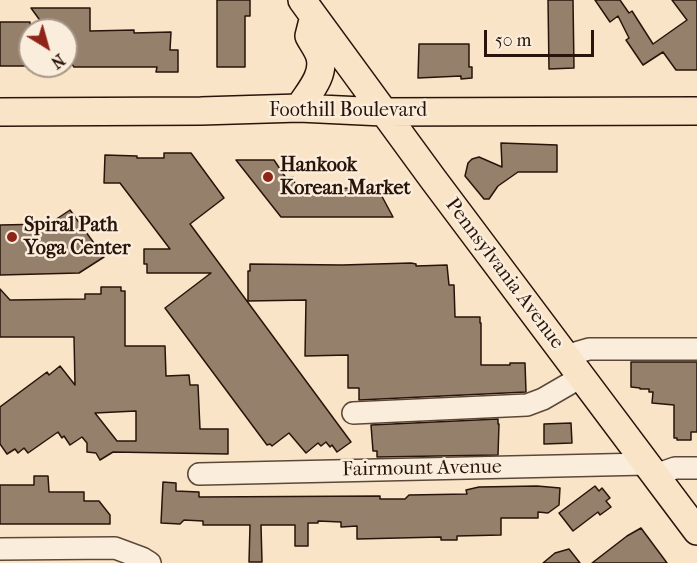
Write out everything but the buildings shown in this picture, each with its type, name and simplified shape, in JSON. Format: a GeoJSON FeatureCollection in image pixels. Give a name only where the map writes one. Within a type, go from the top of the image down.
{"type":"FeatureCollection","features":[{"type":"Feature","properties":{"kind":"main road","name":"Pennsylvania Avenue"},"geometry":{"type":"LineString","coordinates":[[298,108],[322,68],[320,55],[309,36],[308,8]]}},
{"type":"Feature","properties":{"kind":"main road","name":"Pennsylvania Avenue"},"geometry":{"type":"LineString","coordinates":[[308,8],[383,112],[697,531]]}},
{"type":"Feature","properties":{"kind":"main road","name":"Foothill Boulevard"},"geometry":{"type":"LineString","coordinates":[[0,112],[298,108],[383,112],[697,111]]}},
{"type":"Feature","properties":{"kind":"street"},"geometry":{"type":"LineString","coordinates":[[352,413],[527,405],[543,399],[590,349],[697,349]]}},
{"type":"Feature","properties":{"kind":"street","name":"Fairmount Avenue"},"geometry":{"type":"LineString","coordinates":[[199,474],[697,468]]}},
{"type":"Feature","properties":{"kind":"street"},"geometry":{"type":"LineString","coordinates":[[14,554],[115,548],[150,563]]}},
{"type":"Feature","properties":{"kind":"place","name":"Hankook Korean Market"},"geometry":{"type":"Point","coordinates":[268,177]}},
{"type":"Feature","properties":{"kind":"place","name":"Spiral Path Yoga Center"},"geometry":{"type":"Point","coordinates":[12,237]}}]}
